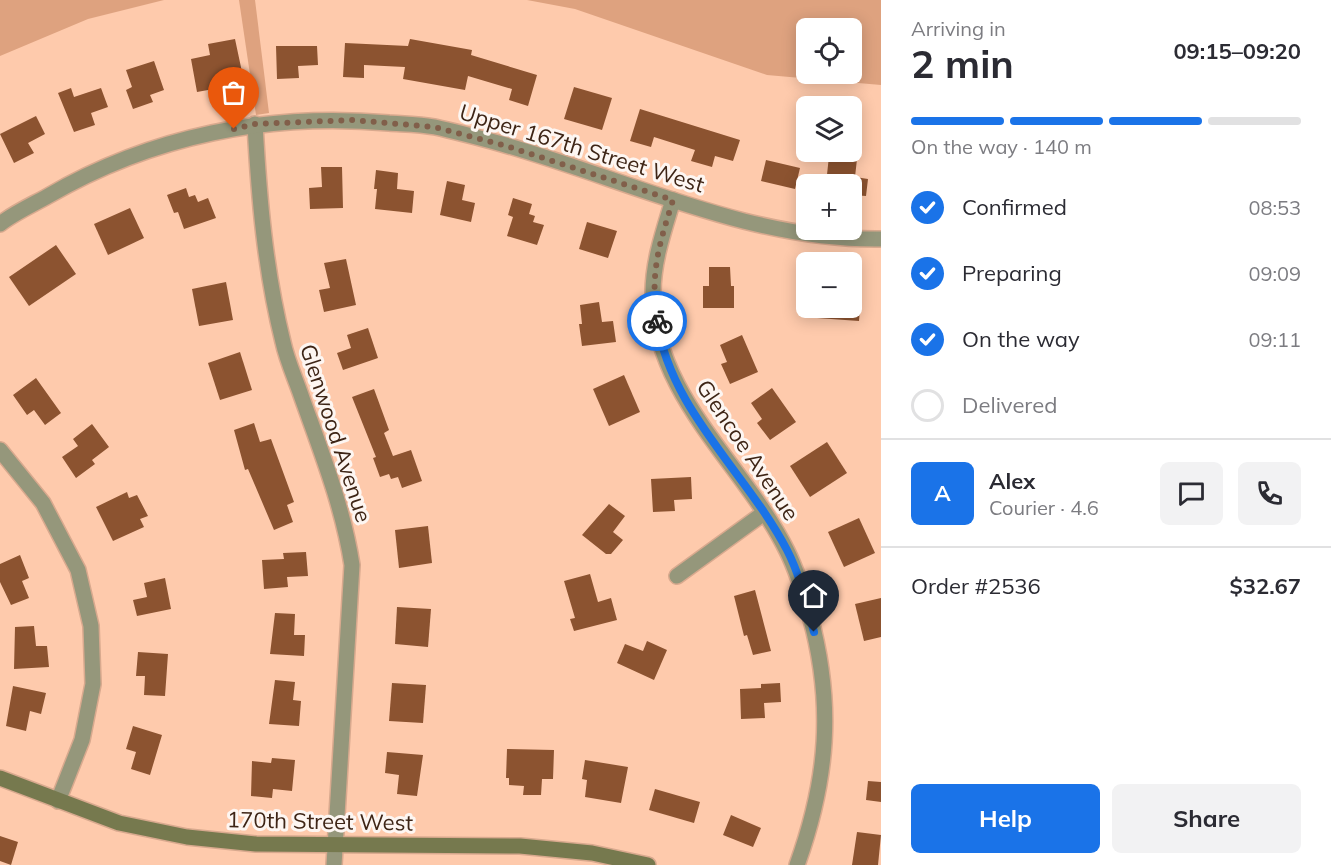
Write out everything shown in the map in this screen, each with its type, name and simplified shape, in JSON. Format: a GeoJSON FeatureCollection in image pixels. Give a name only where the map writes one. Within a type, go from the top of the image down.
{"type":"FeatureCollection","features":[{"type":"Feature","properties":{"kind":"street","name":"Upper 167th Street West"},"geometry":{"type":"LineString","coordinates":[[0,224],[75,180],[120,160],[170,143],[255,124],[352,120],[434,127],[503,145],[673,200],[788,231],[825,237],[881,239]]}},
{"type":"Feature","properties":{"kind":"street","name":"Glenwood Avenue"},"geometry":{"type":"LineString","coordinates":[[255,124],[260,211],[265,251],[283,344],[339,501],[352,565],[334,865]]}},
{"type":"Feature","properties":{"kind":"street","name":"Glencoe Avenue"},"geometry":{"type":"LineString","coordinates":[[673,200],[655,268],[653,295],[665,357],[678,387],[695,415],[788,551],[819,653],[824,685],[824,753],[819,793],[797,865]]}},
{"type":"Feature","properties":{"kind":"street"},"geometry":{"type":"LineString","coordinates":[[0,450],[43,504],[78,570],[91,626],[93,684],[82,740],[58,801]]}},
{"type":"Feature","properties":{"kind":"street"},"geometry":{"type":"LineString","coordinates":[[677,576],[764,513]]}},
{"type":"Feature","properties":{"kind":"street","name":"170th Street West"},"geometry":{"type":"LineString","coordinates":[[0,778],[119,823],[187,837],[256,844],[520,846],[592,853],[648,865]]}},
{"type":"Feature","properties":{"kind":"shaded area"},"geometry":{"type":"Polygon","coordinates":[[[0,0],[164,0],[88,19],[0,56],[0,0]]]}},
{"type":"Feature","properties":{"kind":"shaded area"},"geometry":{"type":"Polygon","coordinates":[[[239,0],[255,0],[269,113],[256,115],[239,0]]]}},
{"type":"Feature","properties":{"kind":"shaded area"},"geometry":{"type":"Polygon","coordinates":[[[527,0],[881,0],[881,85],[862,83],[862,18],[796,18],[796,78],[767,75],[575,9],[527,0]]]}},
{"type":"Feature","properties":{"kind":"building"},"geometry":{"type":"Polygon","coordinates":[[[235,39],[242,72],[217,77],[219,88],[197,92],[191,59],[210,55],[208,44],[235,39]]]}},
{"type":"Feature","properties":{"kind":"building"},"geometry":{"type":"Polygon","coordinates":[[[410,39],[472,50],[471,55],[537,75],[528,106],[509,100],[512,89],[468,76],[465,90],[403,79],[405,67],[364,65],[364,78],[343,77],[345,43],[408,46],[410,39]]]}},
{"type":"Feature","properties":{"kind":"building"},"geometry":{"type":"Polygon","coordinates":[[[276,46],[317,46],[318,65],[298,66],[299,78],[277,79],[276,46]]]}},
{"type":"Feature","properties":{"kind":"building"},"geometry":{"type":"Polygon","coordinates":[[[154,61],[164,90],[150,95],[153,102],[133,109],[126,90],[132,87],[126,70],[154,61]]]}},
{"type":"Feature","properties":{"kind":"building"},"geometry":{"type":"Polygon","coordinates":[[[574,87],[612,98],[602,130],[564,119],[574,87]]]}},
{"type":"Feature","properties":{"kind":"building"},"geometry":{"type":"Polygon","coordinates":[[[71,88],[74,97],[101,88],[108,107],[91,113],[95,125],[74,132],[58,93],[71,88]]]}},
{"type":"Feature","properties":{"kind":"building"},"geometry":{"type":"Polygon","coordinates":[[[640,109],[740,140],[733,161],[715,156],[712,167],[691,161],[695,150],[654,137],[651,147],[630,141],[640,109]]]}},
{"type":"Feature","properties":{"kind":"building"},"geometry":{"type":"Polygon","coordinates":[[[36,116],[45,134],[28,143],[34,153],[14,163],[0,134],[36,116]]]}},
{"type":"Feature","properties":{"kind":"building"},"geometry":{"type":"Polygon","coordinates":[[[766,160],[800,168],[799,174],[796,174],[795,189],[761,181],[766,160]]]}},
{"type":"Feature","properties":{"kind":"building"},"geometry":{"type":"Polygon","coordinates":[[[828,162],[857,162],[855,174],[827,174],[828,162]]]}},
{"type":"Feature","properties":{"kind":"building"},"geometry":{"type":"Polygon","coordinates":[[[321,167],[342,167],[343,208],[310,209],[309,188],[322,187],[321,167]]]}},
{"type":"Feature","properties":{"kind":"building"},"geometry":{"type":"Polygon","coordinates":[[[376,170],[398,173],[397,189],[414,191],[412,213],[375,209],[376,170]]]}},
{"type":"Feature","properties":{"kind":"building"},"geometry":{"type":"Polygon","coordinates":[[[862,178],[868,179],[866,196],[862,196],[862,178]]]}},
{"type":"Feature","properties":{"kind":"building"},"geometry":{"type":"Polygon","coordinates":[[[447,181],[465,185],[462,200],[475,203],[471,222],[440,215],[447,181]]]}},
{"type":"Feature","properties":{"kind":"building"},"geometry":{"type":"Polygon","coordinates":[[[186,188],[189,197],[195,195],[198,202],[208,198],[216,218],[184,229],[178,212],[174,213],[167,195],[186,188]]]}},
{"type":"Feature","properties":{"kind":"building"},"geometry":{"type":"Polygon","coordinates":[[[513,198],[532,204],[529,214],[535,216],[533,222],[544,225],[537,245],[507,236],[513,217],[508,215],[513,198]]]}},
{"type":"Feature","properties":{"kind":"building"},"geometry":{"type":"Polygon","coordinates":[[[130,208],[144,238],[108,255],[94,224],[130,208]]]}},
{"type":"Feature","properties":{"kind":"building"},"geometry":{"type":"Polygon","coordinates":[[[587,222],[617,231],[608,258],[579,249],[587,222]]]}},
{"type":"Feature","properties":{"kind":"building"},"geometry":{"type":"Polygon","coordinates":[[[56,245],[76,274],[29,306],[9,277],[56,245]]]}},
{"type":"Feature","properties":{"kind":"building"},"geometry":{"type":"Polygon","coordinates":[[[346,259],[356,305],[324,312],[319,290],[330,288],[324,263],[346,259]]]}},
{"type":"Feature","properties":{"kind":"building"},"geometry":{"type":"Polygon","coordinates":[[[709,267],[730,267],[731,286],[734,286],[734,308],[703,308],[703,286],[709,286],[709,267]]]}},
{"type":"Feature","properties":{"kind":"building"},"geometry":{"type":"Polygon","coordinates":[[[226,282],[233,320],[199,326],[192,289],[226,282]]]}},
{"type":"Feature","properties":{"kind":"building"},"geometry":{"type":"Polygon","coordinates":[[[599,302],[602,322],[613,321],[616,342],[582,346],[579,324],[582,324],[580,305],[599,302]]]}},
{"type":"Feature","properties":{"kind":"building"},"geometry":{"type":"Polygon","coordinates":[[[817,318],[859,318],[859,321],[817,318]]]}},
{"type":"Feature","properties":{"kind":"building"},"geometry":{"type":"Polygon","coordinates":[[[368,328],[378,358],[343,370],[337,353],[351,348],[347,335],[368,328]]]}},
{"type":"Feature","properties":{"kind":"building"},"geometry":{"type":"Polygon","coordinates":[[[742,335],[758,372],[730,384],[721,364],[727,362],[720,345],[742,335]]]}},
{"type":"Feature","properties":{"kind":"building"},"geometry":{"type":"Polygon","coordinates":[[[240,352],[252,390],[220,400],[208,363],[240,352]]]}},
{"type":"Feature","properties":{"kind":"building"},"geometry":{"type":"Polygon","coordinates":[[[624,375],[640,412],[609,426],[593,389],[624,375]]]}},
{"type":"Feature","properties":{"kind":"building"},"geometry":{"type":"Polygon","coordinates":[[[36,378],[61,413],[45,425],[34,410],[27,415],[13,395],[36,378]]]}},
{"type":"Feature","properties":{"kind":"building"},"geometry":{"type":"Polygon","coordinates":[[[772,388],[796,422],[770,440],[757,423],[762,419],[751,403],[772,388]]]}},
{"type":"Feature","properties":{"kind":"building"},"geometry":{"type":"Polygon","coordinates":[[[374,389],[389,430],[384,433],[393,456],[411,450],[422,481],[402,488],[398,477],[391,479],[389,474],[380,477],[373,458],[376,457],[352,397],[374,389]]]}},
{"type":"Feature","properties":{"kind":"building"},"geometry":{"type":"Polygon","coordinates":[[[254,423],[260,442],[271,439],[294,502],[287,505],[293,522],[274,530],[248,469],[245,470],[234,430],[254,423]]]}},
{"type":"Feature","properties":{"kind":"building"},"geometry":{"type":"Polygon","coordinates":[[[92,424],[109,447],[92,460],[95,464],[76,478],[62,457],[78,446],[73,439],[92,424]]]}},
{"type":"Feature","properties":{"kind":"building"},"geometry":{"type":"Polygon","coordinates":[[[827,442],[847,473],[810,497],[790,466],[827,442]]]}},
{"type":"Feature","properties":{"kind":"building"},"geometry":{"type":"Polygon","coordinates":[[[691,477],[692,499],[674,500],[675,511],[653,512],[651,479],[691,477]]]}},
{"type":"Feature","properties":{"kind":"building"},"geometry":{"type":"Polygon","coordinates":[[[127,492],[129,498],[137,495],[148,516],[140,519],[144,527],[113,541],[96,507],[127,492]]]}},
{"type":"Feature","properties":{"kind":"building"},"geometry":{"type":"Polygon","coordinates":[[[609,504],[625,516],[613,532],[623,540],[611,554],[606,554],[582,535],[609,504]]]}},
{"type":"Feature","properties":{"kind":"building"},"geometry":{"type":"Polygon","coordinates":[[[859,518],[875,553],[844,567],[828,532],[859,518]]]}},
{"type":"Feature","properties":{"kind":"building"},"geometry":{"type":"Polygon","coordinates":[[[428,526],[432,563],[399,568],[395,530],[428,526]]]}},
{"type":"Feature","properties":{"kind":"building"},"geometry":{"type":"Polygon","coordinates":[[[306,552],[308,576],[287,577],[288,587],[264,589],[262,560],[284,559],[283,553],[306,552]]]}},
{"type":"Feature","properties":{"kind":"building"},"geometry":{"type":"Polygon","coordinates":[[[20,555],[29,578],[22,581],[29,598],[11,605],[0,582],[0,564],[20,555]]]}},
{"type":"Feature","properties":{"kind":"building"},"geometry":{"type":"Polygon","coordinates":[[[590,574],[598,602],[611,598],[617,620],[574,631],[570,619],[575,618],[564,581],[590,574]]]}},
{"type":"Feature","properties":{"kind":"building"},"geometry":{"type":"Polygon","coordinates":[[[165,578],[171,609],[137,616],[133,600],[147,597],[144,583],[165,578]]]}},
{"type":"Feature","properties":{"kind":"building"},"geometry":{"type":"Polygon","coordinates":[[[755,590],[771,651],[753,655],[747,635],[744,636],[734,596],[755,590]]]}},
{"type":"Feature","properties":{"kind":"building"},"geometry":{"type":"Polygon","coordinates":[[[881,598],[881,637],[864,641],[855,604],[881,598]]]}},
{"type":"Feature","properties":{"kind":"building"},"geometry":{"type":"Polygon","coordinates":[[[397,607],[431,609],[428,647],[395,644],[397,607]]]}},
{"type":"Feature","properties":{"kind":"building"},"geometry":{"type":"Polygon","coordinates":[[[275,613],[295,614],[294,635],[305,635],[304,656],[270,654],[275,613]]]}},
{"type":"Feature","properties":{"kind":"building"},"geometry":{"type":"Polygon","coordinates":[[[34,626],[36,646],[47,646],[49,667],[14,669],[15,627],[34,626]]]}},
{"type":"Feature","properties":{"kind":"building"},"geometry":{"type":"Polygon","coordinates":[[[647,641],[667,650],[654,680],[617,663],[625,644],[643,651],[647,641]]]}},
{"type":"Feature","properties":{"kind":"building"},"geometry":{"type":"Polygon","coordinates":[[[138,652],[168,654],[165,696],[144,695],[145,676],[136,676],[138,652]]]}},
{"type":"Feature","properties":{"kind":"building"},"geometry":{"type":"Polygon","coordinates":[[[275,680],[295,682],[293,700],[301,701],[299,726],[269,724],[275,680]]]}},
{"type":"Feature","properties":{"kind":"building"},"geometry":{"type":"Polygon","coordinates":[[[392,683],[426,685],[423,723],[389,721],[392,683]]]}},
{"type":"Feature","properties":{"kind":"building"},"geometry":{"type":"Polygon","coordinates":[[[780,683],[781,702],[764,703],[765,718],[741,719],[740,689],[761,688],[761,684],[780,683]]]}},
{"type":"Feature","properties":{"kind":"building"},"geometry":{"type":"Polygon","coordinates":[[[13,686],[46,693],[41,714],[30,711],[26,731],[6,726],[13,686]]]}},
{"type":"Feature","properties":{"kind":"building"},"geometry":{"type":"Polygon","coordinates":[[[133,726],[162,735],[150,775],[131,769],[136,752],[126,749],[133,726]]]}},
{"type":"Feature","properties":{"kind":"building"},"geometry":{"type":"Polygon","coordinates":[[[507,749],[554,750],[553,779],[542,779],[541,795],[523,795],[524,786],[509,785],[509,778],[506,778],[507,749]]]}},
{"type":"Feature","properties":{"kind":"building"},"geometry":{"type":"Polygon","coordinates":[[[387,752],[423,755],[417,796],[397,794],[399,775],[385,773],[387,752]]]}},
{"type":"Feature","properties":{"kind":"building"},"geometry":{"type":"Polygon","coordinates":[[[272,758],[295,760],[292,791],[273,789],[272,798],[251,796],[252,761],[271,763],[272,758]]]}},
{"type":"Feature","properties":{"kind":"building"},"geometry":{"type":"Polygon","coordinates":[[[585,760],[628,767],[621,803],[585,797],[587,780],[582,779],[585,760]]]}},
{"type":"Feature","properties":{"kind":"building"},"geometry":{"type":"Polygon","coordinates":[[[868,781],[881,782],[881,802],[866,800],[868,781]]]}},
{"type":"Feature","properties":{"kind":"building"},"geometry":{"type":"Polygon","coordinates":[[[655,789],[700,802],[694,823],[649,810],[655,789]]]}},
{"type":"Feature","properties":{"kind":"building"},"geometry":{"type":"Polygon","coordinates":[[[731,815],[761,828],[753,847],[723,835],[731,815]]]}},
{"type":"Feature","properties":{"kind":"building"},"geometry":{"type":"Polygon","coordinates":[[[857,832],[881,835],[878,865],[852,865],[857,832]]]}},
{"type":"Feature","properties":{"kind":"building"},"geometry":{"type":"Polygon","coordinates":[[[0,836],[18,842],[11,865],[0,861],[0,836]]]}},
{"type":"Feature","properties":{"kind":"way so far"},"geometry":{"type":"LineString","coordinates":[[234,129],[255,124],[352,120],[434,127],[503,145],[673,200],[655,268],[653,295],[657,321]]}},
{"type":"Feature","properties":{"kind":"route"},"geometry":{"type":"LineString","coordinates":[[657,321],[665,357],[678,387],[788,551],[814,632]]}}]}
